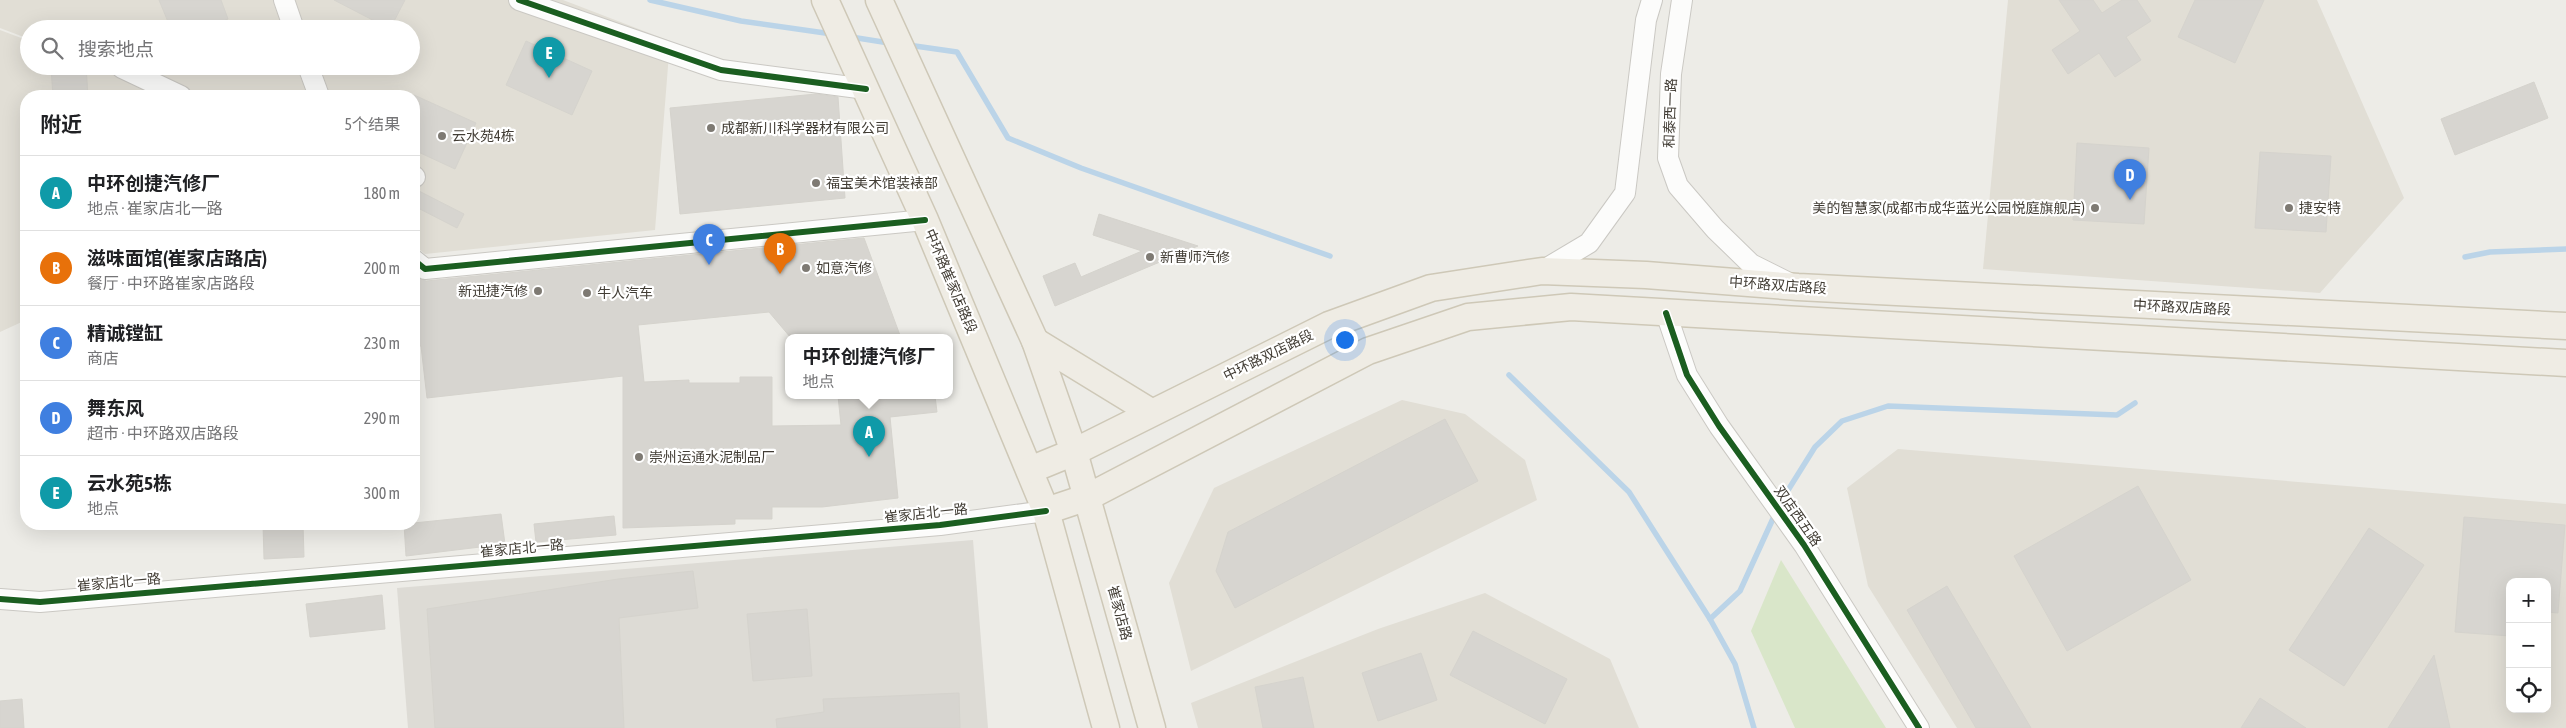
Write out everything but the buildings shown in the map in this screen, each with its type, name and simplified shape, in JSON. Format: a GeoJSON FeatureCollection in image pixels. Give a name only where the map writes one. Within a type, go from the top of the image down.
{"type":"FeatureCollection","features":[{"type":"Feature","properties":{"kind":"main road","name":"中环路崔家店路段"},"geometry":{"type":"LineString","coordinates":[[825,0],[925,220],[1046,510]]}},
{"type":"Feature","properties":{"kind":"main road"},"geometry":{"type":"LineString","coordinates":[[880,2],[1035,341],[1088,497]]}},
{"type":"Feature","properties":{"kind":"main road","name":"中环路双店路段"},"geometry":{"type":"LineString","coordinates":[[1030,470],[1074,452],[1152,412],[1339,322],[1432,288],[1542,271],[1646,275],[1798,287],[2566,326]]}},
{"type":"Feature","properties":{"kind":"main road"},"geometry":{"type":"LineString","coordinates":[[1106,728],[1046,510],[1088,497],[1368,351],[1468,317],[1571,307],[2566,363]]}},
{"type":"Feature","properties":{"kind":"main road"},"geometry":{"type":"LineString","coordinates":[[1035,341],[1152,412]]}},
{"type":"Feature","properties":{"kind":"main road","name":"崔家店路"},"geometry":{"type":"LineString","coordinates":[[1088,497],[1152,728]]}},
{"type":"Feature","properties":{"kind":"street"},"geometry":{"type":"LineString","coordinates":[[284,0],[291,20]]}},
{"type":"Feature","properties":{"kind":"street"},"geometry":{"type":"LineString","coordinates":[[519,0],[721,70],[863,82]]}},
{"type":"Feature","properties":{"kind":"street"},"geometry":{"type":"LineString","coordinates":[[1542,271],[1589,243],[1626,192],[1646,20],[1652,0]]}},
{"type":"Feature","properties":{"kind":"street","name":"和泰西一路"},"geometry":{"type":"LineString","coordinates":[[1682,0],[1671,74],[1668,158],[1678,186],[1715,229],[1751,264],[1798,287]]}},
{"type":"Feature","properties":{"kind":"street"},"geometry":{"type":"LineString","coordinates":[[137,75],[168,90]]}},
{"type":"Feature","properties":{"kind":"street"},"geometry":{"type":"LineString","coordinates":[[311,75],[317,90]]}},
{"type":"Feature","properties":{"kind":"street"},"geometry":{"type":"LineString","coordinates":[[420,265],[425,269],[925,220]]}},
{"type":"Feature","properties":{"kind":"street","name":"双店西五路"},"geometry":{"type":"LineString","coordinates":[[1666,313],[1687,375],[1719,426],[1804,545],[1919,728]]}},
{"type":"Feature","properties":{"kind":"street","name":"崔家店北一路"},"geometry":{"type":"LineString","coordinates":[[0,599],[50,601],[940,525],[1046,510]]}},
{"type":"Feature","properties":{"kind":"shaded area"},"geometry":{"type":"Polygon","coordinates":[[[0,0],[563,0],[670,41],[655,230],[425,254],[420,250],[420,90],[163,90],[124,75],[420,75],[420,20],[20,20],[20,36],[0,28],[0,0]]]}},
{"type":"Feature","properties":{"kind":"shaded area"},"geometry":{"type":"Polygon","coordinates":[[[2008,0],[2317,0],[2404,198],[2320,293],[1983,269],[2008,0]]]}},
{"type":"Feature","properties":{"kind":"shaded area"},"geometry":{"type":"Polygon","coordinates":[[[0,30],[20,38],[20,75],[116,75],[155,90],[20,90],[20,323],[0,332],[0,30]]]}},
{"type":"Feature","properties":{"kind":"shaded area"},"geometry":{"type":"Polygon","coordinates":[[[1402,400],[1465,414],[1525,460],[1537,500],[1191,671],[1169,583],[1214,488],[1402,400]]]}},
{"type":"Feature","properties":{"kind":"shaded area"},"geometry":{"type":"Polygon","coordinates":[[[1898,449],[2566,504],[2566,728],[1957,728],[1868,586],[1847,488],[1898,449]]]}},
{"type":"Feature","properties":{"kind":"shaded area"},"geometry":{"type":"Polygon","coordinates":[[[973,540],[988,728],[408,728],[397,588],[973,540]]]}},
{"type":"Feature","properties":{"kind":"shaded area"},"geometry":{"type":"Polygon","coordinates":[[[1485,593],[1610,659],[1639,728],[1198,728],[1191,703],[1378,629],[1485,593]]]}},
{"type":"Feature","properties":{"kind":"green space"},"geometry":{"type":"Polygon","coordinates":[[[1781,560],[1886,728],[1795,728],[1751,631],[1781,560]]]}},
{"type":"Feature","properties":{"kind":"waterway"},"geometry":{"type":"LineString","coordinates":[[650,0],[741,21],[832,34]]}},
{"type":"Feature","properties":{"kind":"waterway"},"geometry":{"type":"LineString","coordinates":[[851,37],[889,43]]}},
{"type":"Feature","properties":{"kind":"waterway"},"geometry":{"type":"LineString","coordinates":[[908,45],[957,52],[1008,138],[1081,168],[1330,256]]}},
{"type":"Feature","properties":{"kind":"waterway"},"geometry":{"type":"LineString","coordinates":[[2465,257],[2490,252],[2566,249]]}},
{"type":"Feature","properties":{"kind":"waterway"},"geometry":{"type":"LineString","coordinates":[[1509,375],[1629,492],[1710,619],[1735,664],[1754,728]]}},
{"type":"Feature","properties":{"kind":"waterway"},"geometry":{"type":"LineString","coordinates":[[1780,503],[1815,447],[1842,421],[1888,406],[2117,415],[2135,403]]}},
{"type":"Feature","properties":{"kind":"waterway"},"geometry":{"type":"LineString","coordinates":[[1710,619],[1740,591],[1776,512]]}},
{"type":"Feature","properties":{"kind":"cycle path"},"geometry":{"type":"LineString","coordinates":[[519,0],[721,70],[866,89]]}},
{"type":"Feature","properties":{"kind":"cycle path"},"geometry":{"type":"LineString","coordinates":[[420,265],[425,269],[925,220]]}},
{"type":"Feature","properties":{"kind":"cycle path"},"geometry":{"type":"LineString","coordinates":[[1666,313],[1687,375],[1719,426],[1804,545],[1919,728]]}},
{"type":"Feature","properties":{"kind":"cycle path"},"geometry":{"type":"LineString","coordinates":[[0,599],[40,602],[940,525],[1046,511]]}},
{"type":"Feature","properties":{"kind":"place","name":"云水苑5栋"},"geometry":{"type":"Point","coordinates":[549,78]}},
{"type":"Feature","properties":{"kind":"place","name":"成都新川科学器材有限公司"},"geometry":{"type":"Point","coordinates":[711,128]}},
{"type":"Feature","properties":{"kind":"place","name":"云水苑4栋"},"geometry":{"type":"Point","coordinates":[442,136]}},
{"type":"Feature","properties":{"kind":"place","name":"福宝美术馆装裱部"},"geometry":{"type":"Point","coordinates":[816,183]}},
{"type":"Feature","properties":{"kind":"place","name":"舞东风"},"geometry":{"type":"Point","coordinates":[2130,200]}},
{"type":"Feature","properties":{"kind":"place","name":"美的智慧家(成都市成华蓝光公园悦庭旗舰店)"},"geometry":{"type":"Point","coordinates":[2095,208]}},
{"type":"Feature","properties":{"kind":"place","name":"捷安特"},"geometry":{"type":"Point","coordinates":[2289,208]}},
{"type":"Feature","properties":{"kind":"place","name":"新曹师汽修"},"geometry":{"type":"Point","coordinates":[1150,257]}},
{"type":"Feature","properties":{"kind":"place","name":"精诚镗缸"},"geometry":{"type":"Point","coordinates":[709,265]}},
{"type":"Feature","properties":{"kind":"place","name":"如意汽修"},"geometry":{"type":"Point","coordinates":[806,268]}},
{"type":"Feature","properties":{"kind":"place","name":"滋味面馆(崔家店路店)"},"geometry":{"type":"Point","coordinates":[780,274]}},
{"type":"Feature","properties":{"kind":"place","name":"新迅捷汽修"},"geometry":{"type":"Point","coordinates":[538,291]}},
{"type":"Feature","properties":{"kind":"place","name":"牛人汽车"},"geometry":{"type":"Point","coordinates":[587,293]}},
{"type":"Feature","properties":{"kind":"place","name":"崇州运通水泥制品厂"},"geometry":{"type":"Point","coordinates":[639,457]}},
{"type":"Feature","properties":{"kind":"place","name":"中环创捷汽修厂"},"geometry":{"type":"Point","coordinates":[869,457]}}]}
